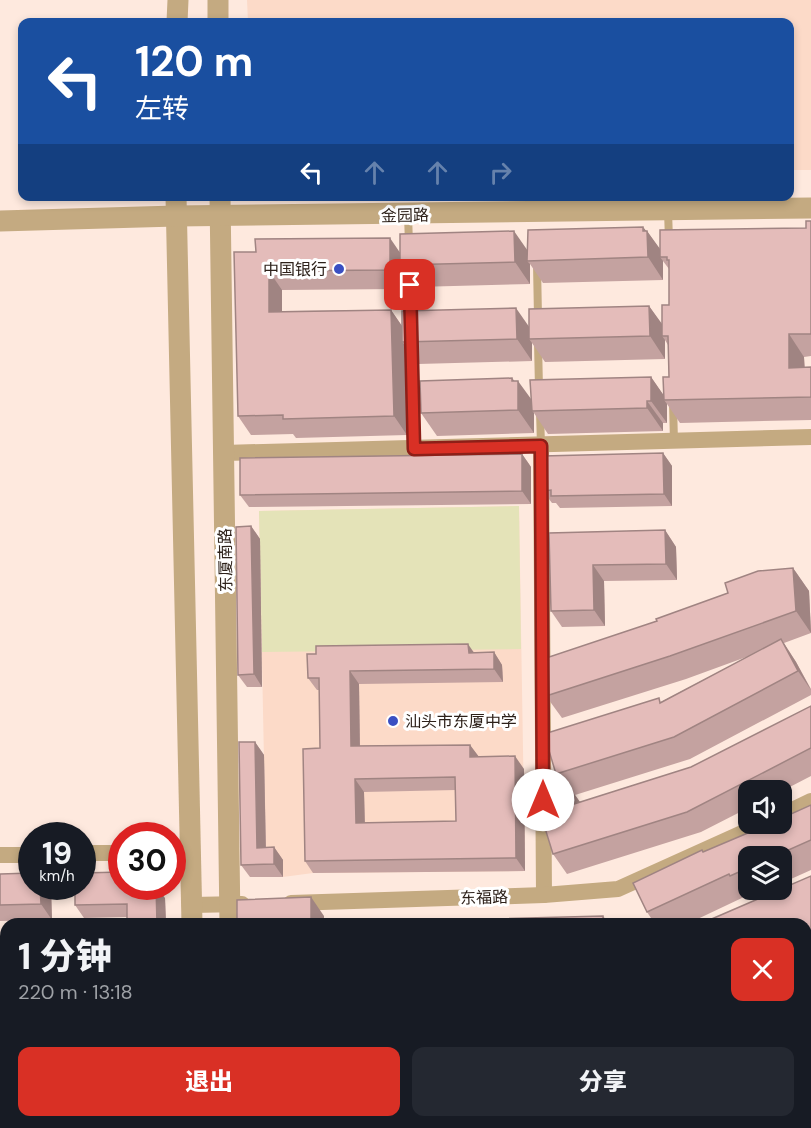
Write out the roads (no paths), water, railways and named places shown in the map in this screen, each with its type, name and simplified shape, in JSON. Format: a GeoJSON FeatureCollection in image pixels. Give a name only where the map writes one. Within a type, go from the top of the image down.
{"type":"FeatureCollection","features":[{"type":"Feature","properties":{"kind":"street"},"geometry":{"type":"LineString","coordinates":[[177,18],[178,0]]}},
{"type":"Feature","properties":{"kind":"street"},"geometry":{"type":"LineString","coordinates":[[218,0],[218,18]]}},
{"type":"Feature","properties":{"kind":"street"},"geometry":{"type":"LineString","coordinates":[[176,206],[182,822]]}},
{"type":"Feature","properties":{"kind":"street","name":"金园路"},"geometry":{"type":"LineString","coordinates":[[0,221],[176,206],[536,218],[668,210],[811,208]]}},
{"type":"Feature","properties":{"kind":"street","name":"东厦南路"},"geometry":{"type":"LineString","coordinates":[[220,207],[229,914]]}},
{"type":"Feature","properties":{"kind":"street"},"geometry":{"type":"LineString","coordinates":[[224,453],[811,437]]}},
{"type":"Feature","properties":{"kind":"street"},"geometry":{"type":"LineString","coordinates":[[541,446],[544,895]]}},
{"type":"Feature","properties":{"kind":"street"},"geometry":{"type":"LineString","coordinates":[[792,810],[811,801]]}},
{"type":"Feature","properties":{"kind":"street","name":"东福路"},"geometry":{"type":"LineString","coordinates":[[276,903],[544,895],[618,889],[740,834]]}},
{"type":"Feature","properties":{"kind":"street"},"geometry":{"type":"LineString","coordinates":[[0,855],[18,855]]}},
{"type":"Feature","properties":{"kind":"street"},"geometry":{"type":"LineString","coordinates":[[186,876],[192,914],[229,914],[252,904]]}},
{"type":"Feature","properties":{"kind":"lane"},"geometry":{"type":"LineString","coordinates":[[668,210],[669,245]]}},
{"type":"Feature","properties":{"kind":"lane"},"geometry":{"type":"LineString","coordinates":[[408,214],[409,250]]}},
{"type":"Feature","properties":{"kind":"lane"},"geometry":{"type":"LineString","coordinates":[[536,259],[541,446]]}},
{"type":"Feature","properties":{"kind":"lane"},"geometry":{"type":"LineString","coordinates":[[409,261],[414,449]]}},
{"type":"Feature","properties":{"kind":"lane"},"geometry":{"type":"LineString","coordinates":[[673,396],[674,442]]}},
{"type":"Feature","properties":{"kind":"place","name":"中国银行"},"geometry":{"type":"Point","coordinates":[339,269]}},
{"type":"Feature","properties":{"kind":"place","name":"汕头市东厦中学"},"geometry":{"type":"Point","coordinates":[393,721]}}]}
